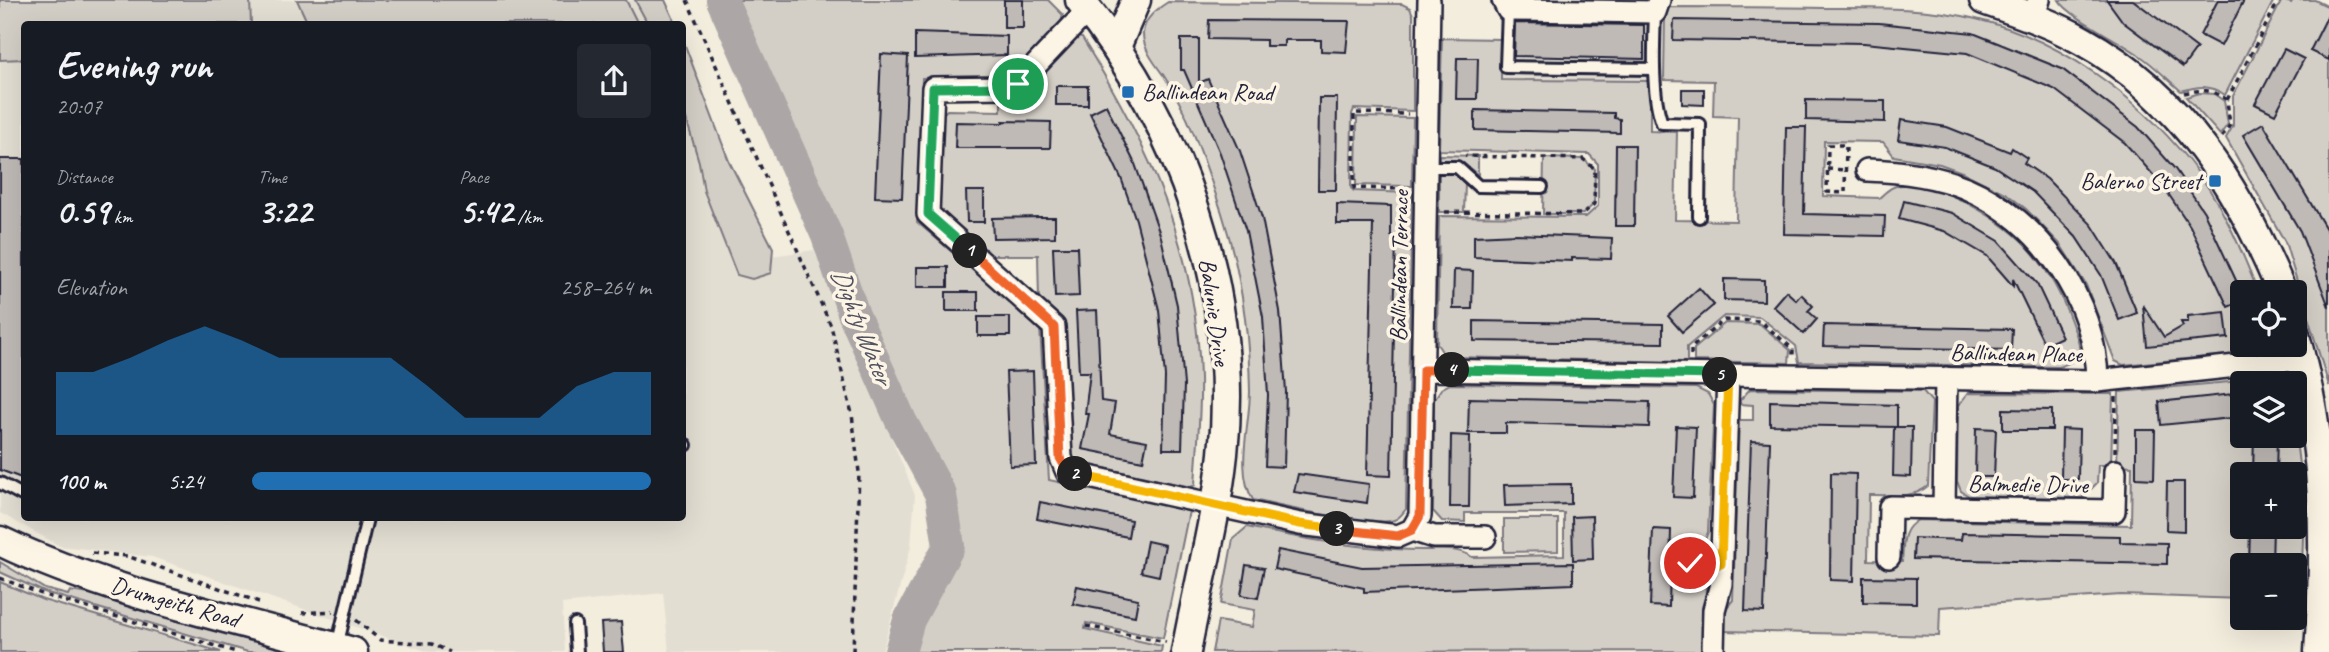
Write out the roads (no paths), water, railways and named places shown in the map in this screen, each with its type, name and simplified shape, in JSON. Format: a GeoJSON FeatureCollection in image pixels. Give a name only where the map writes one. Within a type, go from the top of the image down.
{"type":"FeatureCollection","features":[{"type":"Feature","properties":{"kind":"street"},"geometry":{"type":"LineString","coordinates":[[1116,47],[1136,0]]}},
{"type":"Feature","properties":{"kind":"street","name":"Ballindean Terrace"},"geometry":{"type":"LineString","coordinates":[[1412,530],[1420,516],[1429,0]]}},
{"type":"Feature","properties":{"kind":"street"},"geometry":{"type":"LineString","coordinates":[[1984,0],[2036,8],[2128,72],[2168,107],[2207,150],[2235,193],[2277,280]]}},
{"type":"Feature","properties":{"kind":"street"},"geometry":{"type":"LineString","coordinates":[[1084,5],[1018,84],[1009,87],[933,88],[928,214],[1054,327],[1060,458],[1068,472],[1342,530],[1398,536],[1412,530],[1434,537],[1485,537]]}},
{"type":"Feature","properties":{"kind":"street","name":"Balunie Drive"},"geometry":{"type":"LineString","coordinates":[[1084,5],[1116,47],[1152,104],[1179,164],[1198,219],[1214,279],[1223,339],[1226,398],[1223,453],[1215,505],[1175,644]]}},
{"type":"Feature","properties":{"kind":"street"},"geometry":{"type":"LineString","coordinates":[[1505,5],[1657,6]]}},
{"type":"Feature","properties":{"kind":"street"},"geometry":{"type":"LineString","coordinates":[[1867,170],[1899,171],[1932,177],[1967,189],[2009,213],[2048,249],[2074,290],[2107,381]]}},
{"type":"Feature","properties":{"kind":"street","name":"Ballindean Place"},"geometry":{"type":"LineString","coordinates":[[1423,370],[2107,381],[2234,357]]}},
{"type":"Feature","properties":{"kind":"street"},"geometry":{"type":"LineString","coordinates":[[2301,357],[2327,489],[2319,652]]}},
{"type":"Feature","properties":{"kind":"street"},"geometry":{"type":"LineString","coordinates":[[1713,652],[1714,610],[1721,564],[1728,375]]}},
{"type":"Feature","properties":{"kind":"street","name":"Balmedie Drive"},"geometry":{"type":"LineString","coordinates":[[1944,508],[1946,378]]}},
{"type":"Feature","properties":{"kind":"street","name":"Balmedie Drive"},"geometry":{"type":"LineString","coordinates":[[1889,557],[1890,507],[2114,512],[2115,471]]}},
{"type":"Feature","properties":{"kind":"street","name":"Drumgeith Road"},"geometry":{"type":"LineString","coordinates":[[0,541],[41,561],[138,592],[345,650]]}},
{"type":"Feature","properties":{"kind":"street"},"geometry":{"type":"LineString","coordinates":[[1690,563],[1721,564]]}},
{"type":"Feature","properties":{"kind":"lane"},"geometry":{"type":"LineString","coordinates":[[1505,5],[1506,67],[1654,69]]}},
{"type":"Feature","properties":{"kind":"lane"},"geometry":{"type":"LineString","coordinates":[[1657,6],[1654,69],[1657,110],[1662,123],[1700,124],[1699,217]]}},
{"type":"Feature","properties":{"kind":"lane"},"geometry":{"type":"LineString","coordinates":[[1426,167],[1457,167],[1478,186],[1542,187]]}},
{"type":"Feature","properties":{"kind":"lane"},"geometry":{"type":"LineString","coordinates":[[0,483],[21,494]]}},
{"type":"Feature","properties":{"kind":"lane"},"geometry":{"type":"LineString","coordinates":[[345,650],[345,614],[367,521]]}},
{"type":"Feature","properties":{"kind":"lane"},"geometry":{"type":"LineString","coordinates":[[575,624],[577,652]]}},
{"type":"Feature","properties":{"kind":"waterway","name":"Dighty Water"},"geometry":{"type":"LineString","coordinates":[[722,0],[827,236],[854,315],[901,421],[941,495],[949,546],[909,620],[900,652]]}},
{"type":"Feature","properties":{"kind":"place","name":"Ballindean Road"},"geometry":{"type":"Point","coordinates":[1128,92]}},
{"type":"Feature","properties":{"kind":"place","name":"Balerno Street"},"geometry":{"type":"Point","coordinates":[2215,181]}}]}
